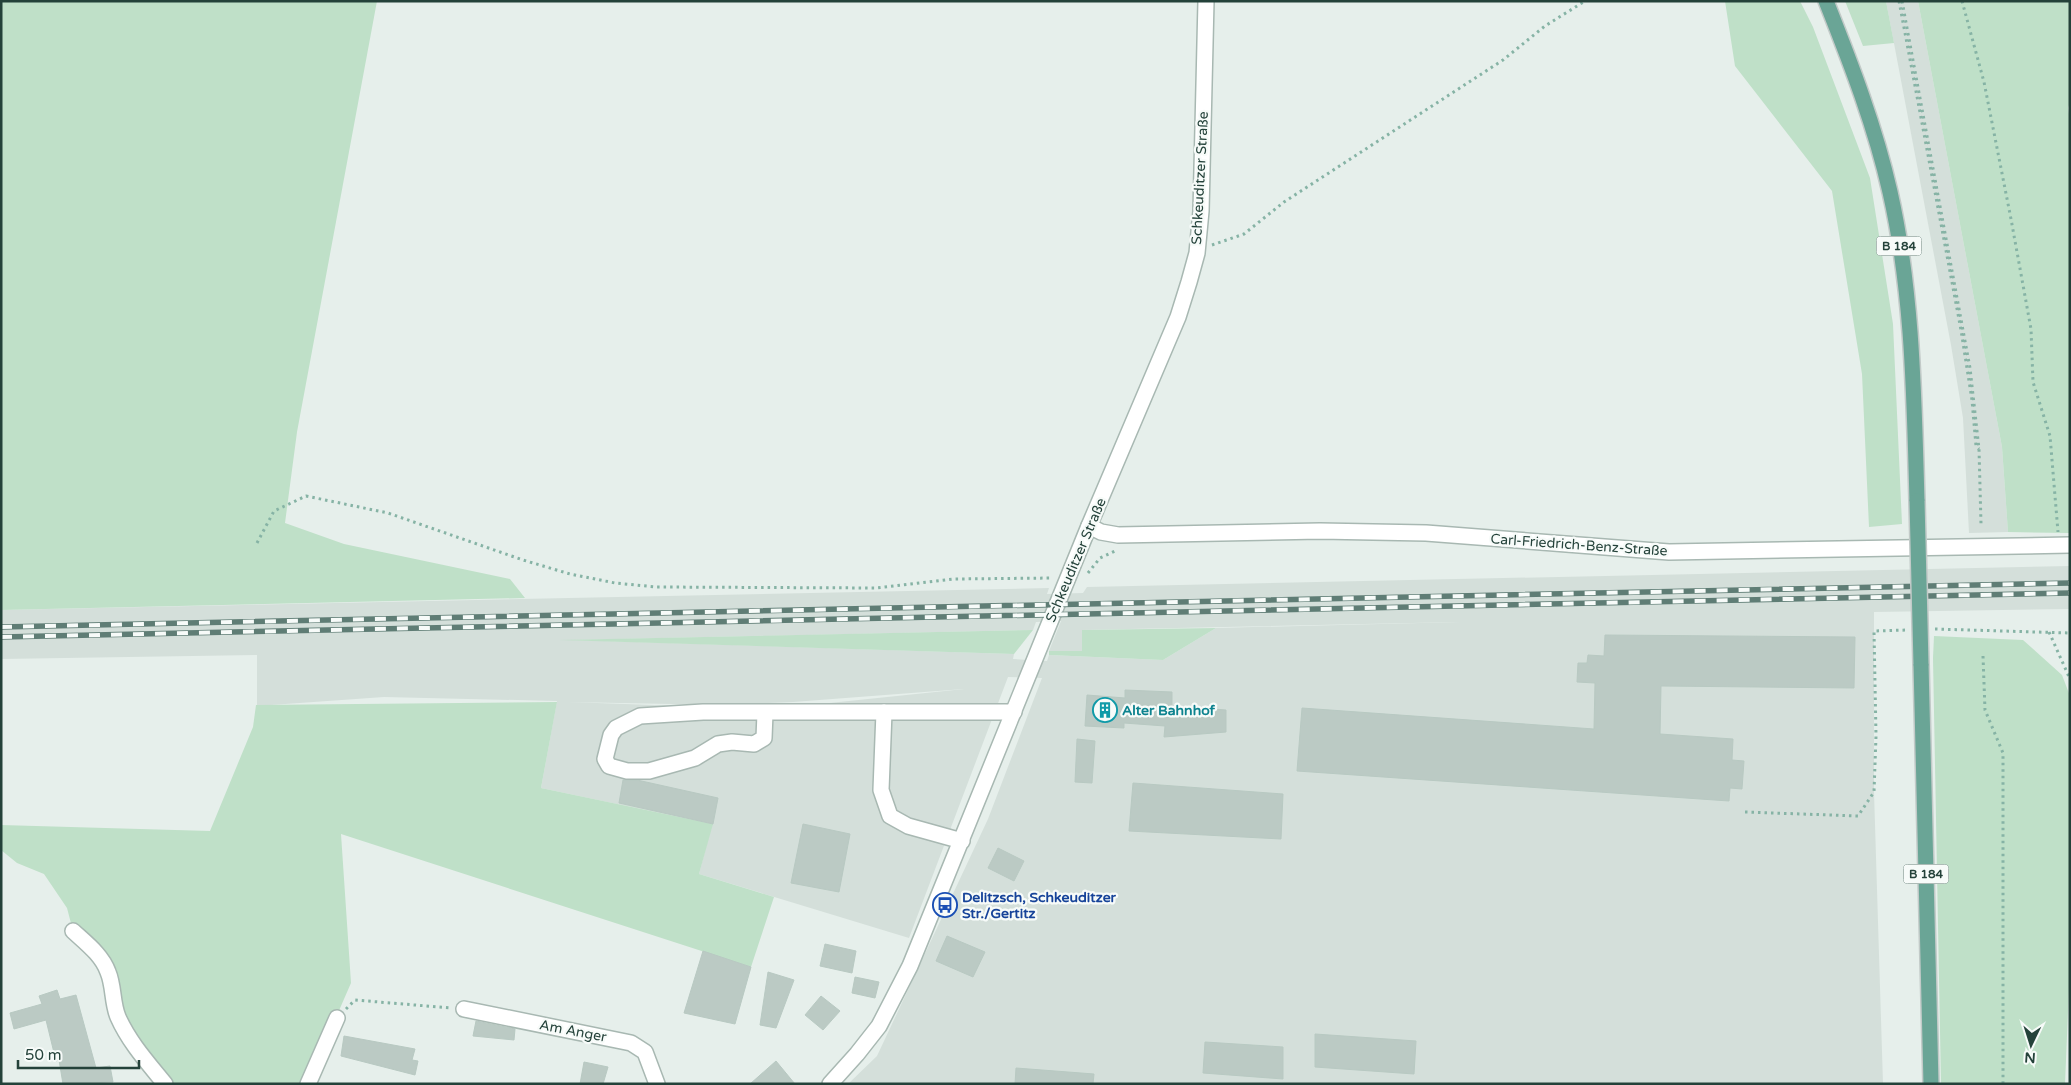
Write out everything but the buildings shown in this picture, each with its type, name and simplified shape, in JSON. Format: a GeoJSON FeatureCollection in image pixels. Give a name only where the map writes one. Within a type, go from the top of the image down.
{"type":"FeatureCollection","features":[{"type":"Feature","properties":{"kind":"main road","name":"B 184"},"geometry":{"type":"LineString","coordinates":[[1826,1],[1857,80],[1876,138],[1890,194],[1906,282],[1914,369],[1930,1084]]}},
{"type":"Feature","properties":{"kind":"street","name":"Schkeuditzer Straße"},"geometry":{"type":"LineString","coordinates":[[830,1084],[879,1026],[897,993],[962,840],[1089,526],[1178,317],[1197,248],[1201,211],[1206,1]]}},
{"type":"Feature","properties":{"kind":"street","name":"Carl-Friedrich-Benz-Straße"},"geometry":{"type":"LineString","coordinates":[[1089,526],[1101,532],[1118,534],[1320,531],[1426,533],[1668,552],[2064,545]]}},
{"type":"Feature","properties":{"kind":"street"},"geometry":{"type":"LineString","coordinates":[[765,713],[764,738],[754,744],[732,742],[718,744],[695,758],[649,771],[627,771],[609,766],[605,759],[611,735],[616,728],[640,716],[675,712],[1014,712]]}},
{"type":"Feature","properties":{"kind":"street"},"geometry":{"type":"LineString","coordinates":[[884,712],[881,790],[890,816],[908,826],[962,840]]}},
{"type":"Feature","properties":{"kind":"street"},"geometry":{"type":"LineString","coordinates":[[73,931],[97,954],[109,972],[112,999],[118,1018],[136,1048],[165,1084]]}},
{"type":"Feature","properties":{"kind":"street","name":"Am Anger"},"geometry":{"type":"LineString","coordinates":[[464,1009],[631,1043],[645,1052],[656,1084]]}},
{"type":"Feature","properties":{"kind":"street"},"geometry":{"type":"LineString","coordinates":[[308,1084],[338,1018]]}},
{"type":"Feature","properties":{"kind":"path"},"geometry":{"type":"LineString","coordinates":[[1197,248],[1244,234],[1284,202],[1503,60],[1545,26],[1584,1]]}},
{"type":"Feature","properties":{"kind":"path"},"geometry":{"type":"LineString","coordinates":[[1900,1],[1974,393],[1979,449],[1981,524]]}},
{"type":"Feature","properties":{"kind":"path"},"geometry":{"type":"LineString","coordinates":[[1962,1],[1984,82],[2031,328],[2033,382],[2050,436],[2055,501],[2064,545]]}},
{"type":"Feature","properties":{"kind":"path"},"geometry":{"type":"LineString","coordinates":[[257,543],[274,511],[306,496],[388,513],[524,560],[570,574],[615,583],[656,587],[876,588],[954,579],[1051,578],[1066,583]]}},
{"type":"Feature","properties":{"kind":"path"},"geometry":{"type":"LineString","coordinates":[[1932,629],[2070,633]]}},
{"type":"Feature","properties":{"kind":"path"},"geometry":{"type":"LineString","coordinates":[[1745,812],[1858,816],[1874,792],[1876,736],[1874,631],[1912,630]]}},
{"type":"Feature","properties":{"kind":"path"},"geometry":{"type":"LineString","coordinates":[[2049,632],[2070,679]]}},
{"type":"Feature","properties":{"kind":"path"},"geometry":{"type":"LineString","coordinates":[[1983,656],[1985,710],[2002,754],[2003,1084]]}},
{"type":"Feature","properties":{"kind":"path"},"geometry":{"type":"LineString","coordinates":[[338,1018],[355,1000],[464,1009]]}},
{"type":"Feature","properties":{"kind":"shaded area"},"geometry":{"type":"Polygon","coordinates":[[[1886,1],[1918,1],[2002,447],[2008,532],[1969,533],[1963,418],[1886,1]]]}},
{"type":"Feature","properties":{"kind":"shaded area"},"geometry":{"type":"Polygon","coordinates":[[[2070,566],[2070,609],[1874,612],[1874,792],[1883,1084],[848,1084],[877,1056],[988,819],[1042,678],[1008,677],[909,938],[699,874],[712,824],[541,788],[557,701],[384,697],[257,706],[257,655],[1,659],[1,610],[1049,588],[1047,594],[1083,593],[1087,587],[2070,566]],[[1061,621],[1036,622],[1033,630],[572,640],[1014,654],[1013,659],[1047,661],[1049,655],[1163,660],[1216,628],[1460,622],[1082,630],[1082,651],[1049,651],[1061,621]],[[964,689],[793,702],[723,705],[568,702],[739,708],[820,704],[964,689]]]}},
{"type":"Feature","properties":{"kind":"green space"},"geometry":{"type":"Polygon","coordinates":[[[1,1],[377,1],[297,432],[285,523],[344,544],[510,579],[525,598],[1,610],[1,1]]]}},
{"type":"Feature","properties":{"kind":"green space"},"geometry":{"type":"Polygon","coordinates":[[[1725,1],[1800,1],[1813,27],[1870,178],[1893,324],[1902,524],[1869,527],[1862,374],[1832,191],[1735,66],[1725,1]]]}},
{"type":"Feature","properties":{"kind":"green space"},"geometry":{"type":"Polygon","coordinates":[[[1845,1],[1886,1],[1894,43],[1863,46],[1845,1]]]}},
{"type":"Feature","properties":{"kind":"green space"},"geometry":{"type":"Polygon","coordinates":[[[1918,1],[2070,1],[2070,102],[2068,108],[2070,120],[2070,533],[2008,532],[2002,447],[1918,1]]]}},
{"type":"Feature","properties":{"kind":"green space"},"geometry":{"type":"Polygon","coordinates":[[[1216,628],[1163,660],[1049,655],[1049,651],[1082,651],[1082,630],[1216,628]]]}},
{"type":"Feature","properties":{"kind":"green space"},"geometry":{"type":"Polygon","coordinates":[[[1033,630],[1014,654],[559,640],[1033,630]]]}},
{"type":"Feature","properties":{"kind":"green space"},"geometry":{"type":"Polygon","coordinates":[[[1934,636],[2023,640],[2062,675],[2070,696],[2070,963],[2065,1084],[1941,1084],[1934,636]]]}},
{"type":"Feature","properties":{"kind":"green space"},"geometry":{"type":"Polygon","coordinates":[[[557,702],[541,788],[713,824],[699,874],[774,897],[751,967],[341,834],[351,983],[307,1084],[170,1084],[136,1048],[109,972],[73,931],[67,908],[44,874],[17,863],[1,850],[1,825],[210,831],[253,727],[256,705],[557,702]]]}},
{"type":"Feature","properties":{"kind":"railway"},"geometry":{"type":"LineString","coordinates":[[1,627],[2070,583]]}},
{"type":"Feature","properties":{"kind":"railway"},"geometry":{"type":"LineString","coordinates":[[1,637],[2070,593]]}},
{"type":"Feature","properties":{"kind":"place","name":"Alter Bahnhof"},"geometry":{"type":"Point","coordinates":[1105,710]}},
{"type":"Feature","properties":{"kind":"place","name":"Delitzsch, Schkeuditzer Str./Gertitz"},"geometry":{"type":"Point","coordinates":[945,905]}}]}
